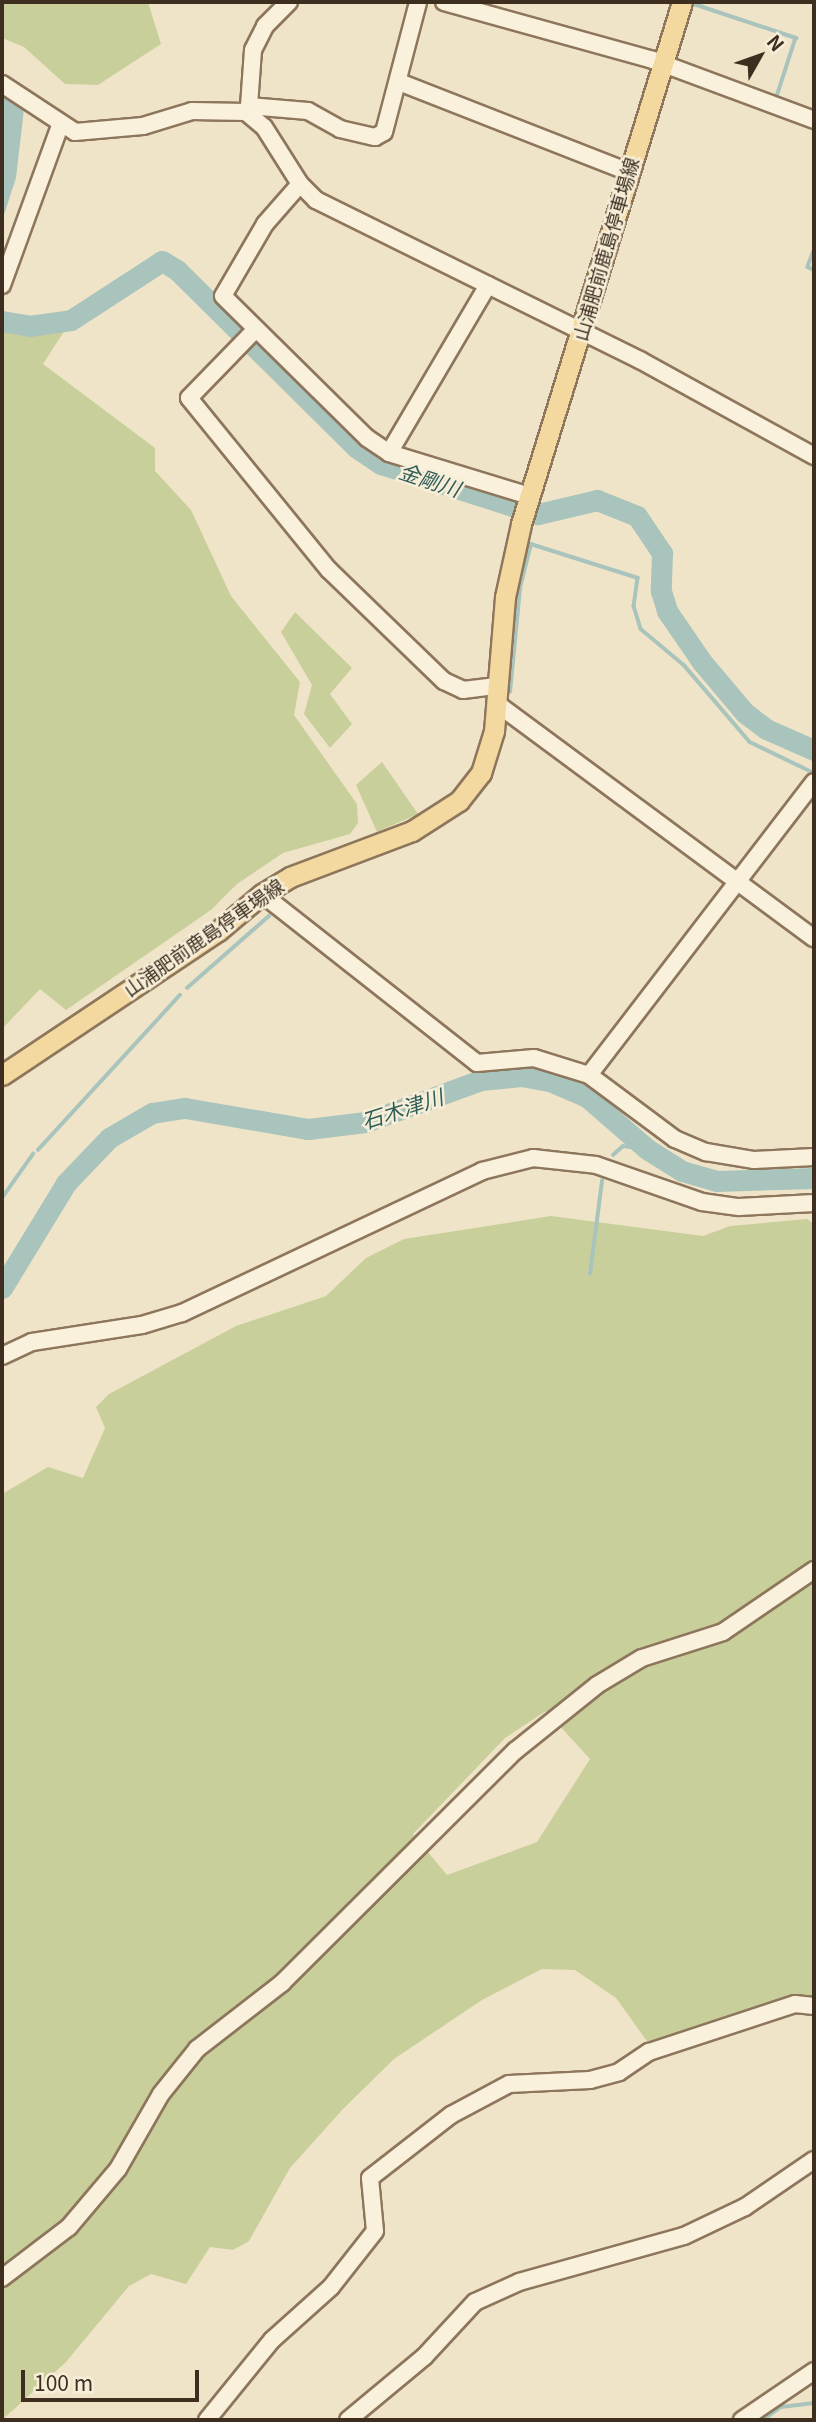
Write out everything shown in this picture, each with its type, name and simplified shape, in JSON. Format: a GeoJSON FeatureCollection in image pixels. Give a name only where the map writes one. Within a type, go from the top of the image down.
{"type":"FeatureCollection","features":[{"type":"Feature","properties":{"kind":"main road","name":"山浦肥前鹿島停車場線"},"geometry":{"type":"LineString","coordinates":[[2,1075],[218,931],[262,894],[290,877],[412,831],[459,801],[489,753],[505,597],[521,524],[581,333],[626,171],[682,2]]}},
{"type":"Feature","properties":{"kind":"street"},"geometry":{"type":"LineString","coordinates":[[289,2],[265,26],[253,50],[248,109],[275,141],[300,184],[316,200],[488,285],[814,456]]}},
{"type":"Feature","properties":{"kind":"street"},"geometry":{"type":"LineString","coordinates":[[2,84],[60,127],[89,133],[143,126],[192,111],[248,109],[308,111],[340,129],[375,137],[384,132],[418,2]]}},
{"type":"Feature","properties":{"kind":"street"},"geometry":{"type":"LineString","coordinates":[[444,2],[663,66],[814,120]]}},
{"type":"Feature","properties":{"kind":"street"},"geometry":{"type":"LineString","coordinates":[[399,82],[626,171]]}},
{"type":"Feature","properties":{"kind":"street"},"geometry":{"type":"LineString","coordinates":[[2,285],[60,127]]}},
{"type":"Feature","properties":{"kind":"street"},"geometry":{"type":"LineString","coordinates":[[300,184],[265,225],[223,296],[367,438],[389,453],[530,496]]}},
{"type":"Feature","properties":{"kind":"street"},"geometry":{"type":"LineString","coordinates":[[389,453],[488,285]]}},
{"type":"Feature","properties":{"kind":"street"},"geometry":{"type":"LineString","coordinates":[[256,329],[189,398],[330,570],[444,681],[463,690],[496,694],[814,938]]}},
{"type":"Feature","properties":{"kind":"street"},"geometry":{"type":"LineString","coordinates":[[589,1075],[814,782]]}},
{"type":"Feature","properties":{"kind":"street"},"geometry":{"type":"LineString","coordinates":[[262,894],[477,1063],[534,1058],[589,1075],[675,1139],[706,1152],[754,1160],[814,1157]]}},
{"type":"Feature","properties":{"kind":"street"},"geometry":{"type":"LineString","coordinates":[[2,1356],[32,1342],[142,1325],[182,1313],[482,1171],[533,1158],[596,1166],[702,1202],[739,1207],[814,1203]]}},
{"type":"Feature","properties":{"kind":"street"},"geometry":{"type":"LineString","coordinates":[[2,2278],[69,2227],[118,2169],[161,2094],[197,2049],[291,1974],[516,1751],[597,1685],[642,1658],[723,1632],[814,1570]]}},
{"type":"Feature","properties":{"kind":"street"},"geometry":{"type":"LineString","coordinates":[[206,2420],[272,2340],[331,2287],[375,2231],[370,2178],[451,2115],[509,2084],[590,2080],[619,2072],[649,2052],[794,2004],[814,2006]]}},
{"type":"Feature","properties":{"kind":"street"},"geometry":{"type":"LineString","coordinates":[[348,2420],[424,2357],[475,2302],[519,2282],[684,2236],[746,2207],[814,2160]]}},
{"type":"Feature","properties":{"kind":"street"},"geometry":{"type":"LineString","coordinates":[[742,2420],[814,2371]]}},
{"type":"Feature","properties":{"kind":"green space"},"geometry":{"type":"Polygon","coordinates":[[[2,2],[148,2],[161,44],[98,85],[65,84],[24,47],[2,38],[2,2]]]}},
{"type":"Feature","properties":{"kind":"green space"},"geometry":{"type":"Polygon","coordinates":[[[2,330],[65,330],[43,364],[155,448],[155,471],[191,510],[231,596],[300,682],[294,715],[357,804],[358,823],[350,834],[283,853],[237,884],[211,910],[66,1010],[40,989],[2,1029],[2,330]]]}},
{"type":"Feature","properties":{"kind":"green space"},"geometry":{"type":"Polygon","coordinates":[[[295,612],[352,668],[330,694],[352,724],[330,748],[304,714],[312,685],[281,632],[295,612]]]}},
{"type":"Feature","properties":{"kind":"green space"},"geometry":{"type":"Polygon","coordinates":[[[382,762],[418,814],[377,832],[356,785],[382,762]]]}},
{"type":"Feature","properties":{"kind":"green space"},"geometry":{"type":"Polygon","coordinates":[[[551,1216],[703,1236],[730,1226],[807,1219],[814,1224],[814,1998],[803,1995],[649,2044],[616,1998],[575,1970],[542,1969],[482,2000],[394,2059],[343,2109],[290,2168],[249,2241],[233,2250],[210,2247],[186,2284],[151,2274],[129,2286],[66,2362],[2,2420],[2,1494],[48,1467],[83,1478],[105,1428],[96,1407],[109,1394],[236,1326],[326,1296],[366,1258],[404,1239],[551,1216]],[[546,1711],[505,1738],[413,1834],[447,1875],[537,1842],[590,1759],[546,1711]]]}},
{"type":"Feature","properties":{"kind":"water"},"geometry":{"type":"Polygon","coordinates":[[[2,94],[24,109],[16,178],[2,221],[2,94]]]}},
{"type":"Feature","properties":{"kind":"waterway"},"geometry":{"type":"LineString","coordinates":[[694,4],[796,38],[777,97],[814,111]]}},
{"type":"Feature","properties":{"kind":"waterway"},"geometry":{"type":"LineString","coordinates":[[814,251],[808,267],[814,270]]}},
{"type":"Feature","properties":{"kind":"waterway","name":"金剛川"},"geometry":{"type":"LineString","coordinates":[[2,321],[29,326],[71,320],[162,261],[177,270],[357,448],[381,464],[538,514],[597,500],[637,516],[662,553],[661,591],[667,611],[702,662],[745,713],[766,729],[814,750]]}},
{"type":"Feature","properties":{"kind":"waterway"},"geometry":{"type":"LineString","coordinates":[[510,692],[520,588],[531,544],[638,578],[634,606],[641,629],[684,665],[750,742],[812,772]]}},
{"type":"Feature","properties":{"kind":"waterway"},"geometry":{"type":"LineString","coordinates":[[187,988],[269,916]]}},
{"type":"Feature","properties":{"kind":"waterway"},"geometry":{"type":"LineString","coordinates":[[38,1150],[180,995]]}},
{"type":"Feature","properties":{"kind":"waterway","name":"石木津川"},"geometry":{"type":"LineString","coordinates":[[2,1288],[66,1183],[109,1138],[152,1113],[185,1108],[308,1129],[366,1122],[481,1080],[521,1076],[550,1081],[587,1097],[647,1149],[682,1171],[716,1181],[814,1178]]}},
{"type":"Feature","properties":{"kind":"waterway"},"geometry":{"type":"LineString","coordinates":[[613,1155],[623,1146],[647,1149]]}},
{"type":"Feature","properties":{"kind":"waterway"},"geometry":{"type":"LineString","coordinates":[[2,1198],[33,1154]]}},
{"type":"Feature","properties":{"kind":"waterway"},"geometry":{"type":"LineString","coordinates":[[590,1274],[602,1181]]}},
{"type":"Feature","properties":{"kind":"waterway"},"geometry":{"type":"LineString","coordinates":[[763,2420],[781,2407],[814,2403]]}}]}
